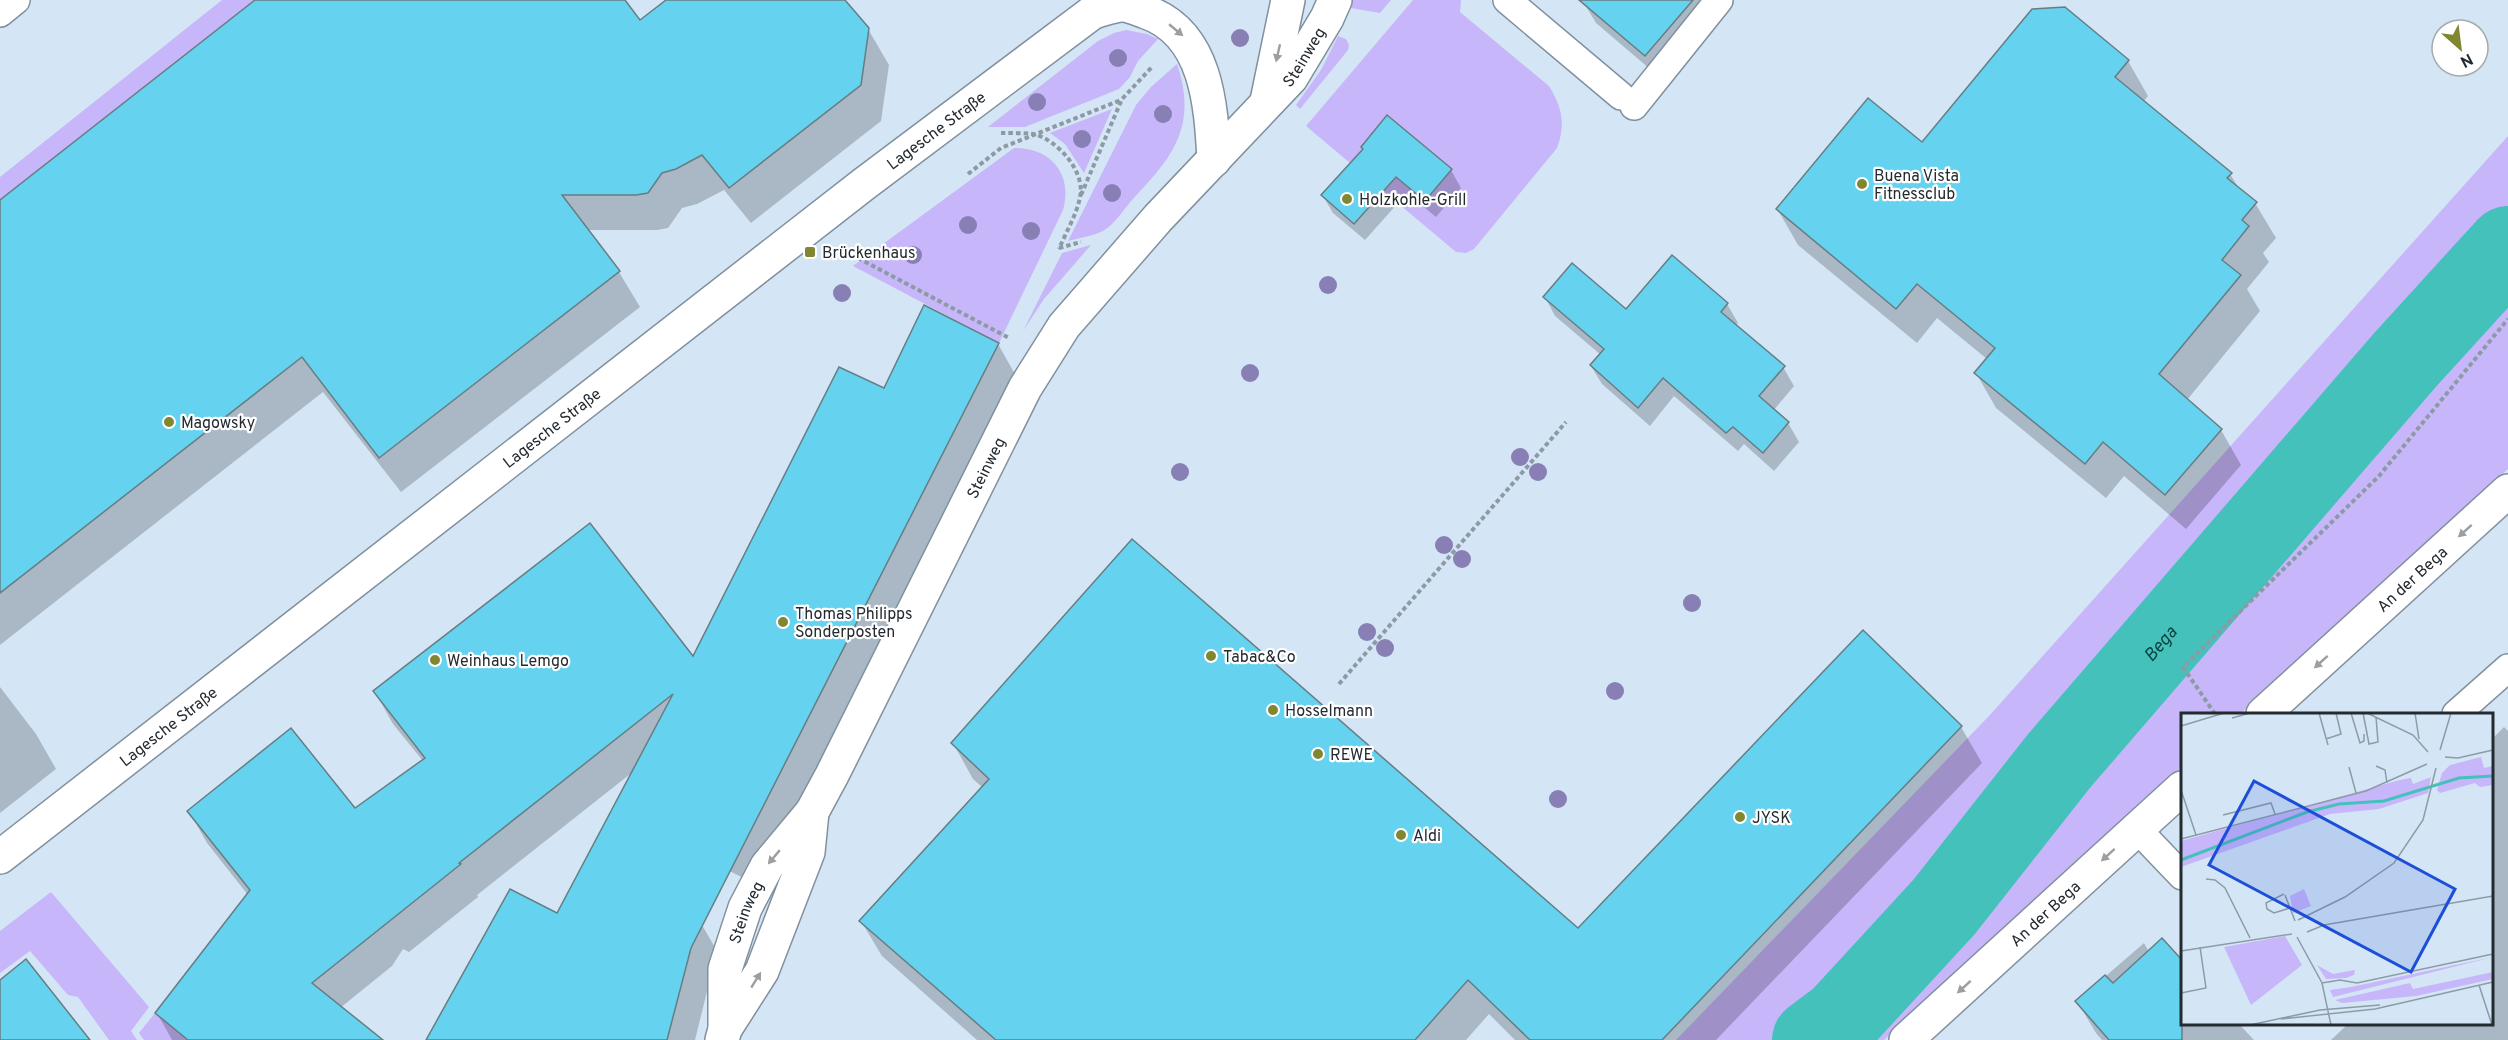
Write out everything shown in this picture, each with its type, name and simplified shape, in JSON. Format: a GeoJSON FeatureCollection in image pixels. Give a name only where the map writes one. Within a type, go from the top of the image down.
{"type":"FeatureCollection","features":[{"type":"Feature","properties":{"kind":"street","name":"Steinweg"},"geometry":{"type":"LineString","coordinates":[[1266,106],[1288,0]]}},
{"type":"Feature","properties":{"kind":"street","name":"Steinweg"},"geometry":{"type":"LineString","coordinates":[[723,1035],[762,971],[808,852],[812,812],[1025,388],[1064,326],[1104,278],[1291,78],[1327,18],[1335,0]]}},
{"type":"Feature","properties":{"kind":"street"},"geometry":{"type":"LineString","coordinates":[[1113,4],[1160,17],[1183,35],[1202,73],[1211,107],[1214,160]]}},
{"type":"Feature","properties":{"kind":"street","name":"Lagesche Straße"},"geometry":{"type":"LineString","coordinates":[[0,857],[864,184],[1113,4]]}},
{"type":"Feature","properties":{"kind":"street","name":"An der Bega"},"geometry":{"type":"LineString","coordinates":[[2264,713],[2508,491]]}},
{"type":"Feature","properties":{"kind":"street","name":"An der Bega"},"geometry":{"type":"LineString","coordinates":[[1906,1040],[2181,789]]}},
{"type":"Feature","properties":{"kind":"lane"},"geometry":{"type":"LineString","coordinates":[[0,14],[16,0]]}},
{"type":"Feature","properties":{"kind":"lane"},"geometry":{"type":"LineString","coordinates":[[1509,0],[1627,101],[1719,0]]}},
{"type":"Feature","properties":{"kind":"lane"},"geometry":{"type":"LineString","coordinates":[[2457,713],[2508,668]]}},
{"type":"Feature","properties":{"kind":"lane"},"geometry":{"type":"LineString","coordinates":[[2137,829],[2181,875]]}},
{"type":"Feature","properties":{"kind":"path"},"geometry":{"type":"LineString","coordinates":[[1059,249],[1122,99],[1153,65]]}},
{"type":"Feature","properties":{"kind":"path"},"geometry":{"type":"LineString","coordinates":[[968,174],[1001,148],[1122,99]]}},
{"type":"Feature","properties":{"kind":"path"},"geometry":{"type":"LineString","coordinates":[[1035,134],[1048,140],[1067,156],[1078,176],[1081,195]]}},
{"type":"Feature","properties":{"kind":"path"},"geometry":{"type":"LineString","coordinates":[[858,258],[1012,340]]}},
{"type":"Feature","properties":{"kind":"path"},"geometry":{"type":"LineString","coordinates":[[2214,713],[2182,667],[2379,476],[2508,319]]}},
{"type":"Feature","properties":{"kind":"path"},"geometry":{"type":"LineString","coordinates":[[1339,684],[1566,422]]}},
{"type":"Feature","properties":{"kind":"shaded area"},"geometry":{"type":"Polygon","coordinates":[[[222,0],[255,0],[0,200],[0,177],[222,0]]]}},
{"type":"Feature","properties":{"kind":"shaded area"},"geometry":{"type":"Polygon","coordinates":[[[1348,0],[1391,0],[1380,13],[1345,7],[1348,0]]]}},
{"type":"Feature","properties":{"kind":"shaded area"},"geometry":{"type":"Polygon","coordinates":[[[1413,0],[1461,0],[1460,12],[1549,86],[1560,109],[1562,123],[1557,148],[1474,249],[1466,253],[1456,252],[1306,126],[1413,0]]]}},
{"type":"Feature","properties":{"kind":"shaded area"},"geometry":{"type":"Polygon","coordinates":[[[1126,30],[1147,34],[1158,39],[1138,61],[1130,77],[1119,89],[1025,127],[988,127],[1098,41],[1126,30]]]}},
{"type":"Feature","properties":{"kind":"shaded area"},"geometry":{"type":"Polygon","coordinates":[[[1338,36],[1346,39],[1349,45],[1348,50],[1300,109],[1296,105],[1321,70],[1338,36]]]}},
{"type":"Feature","properties":{"kind":"shaded area"},"geometry":{"type":"Polygon","coordinates":[[[1177,64],[1185,105],[1183,123],[1170,154],[1147,184],[1107,228],[1095,234],[1068,241],[1136,105],[1151,87],[1177,64]]]}},
{"type":"Feature","properties":{"kind":"shaded area"},"geometry":{"type":"Polygon","coordinates":[[[1112,109],[1084,173],[1065,144],[1050,133],[1112,109]]]}},
{"type":"Feature","properties":{"kind":"shaded area"},"geometry":{"type":"Polygon","coordinates":[[[2508,136],[2508,469],[2241,713],[2181,713],[2181,768],[1884,1040],[1676,1040],[1989,716],[2508,136]]]}},
{"type":"Feature","properties":{"kind":"shaded area"},"geometry":{"type":"Polygon","coordinates":[[[1014,148],[1039,152],[1048,158],[1062,175],[1065,197],[1063,210],[999,343],[853,266],[1014,148]]]}},
{"type":"Feature","properties":{"kind":"shaded area"},"geometry":{"type":"Polygon","coordinates":[[[1091,245],[1044,299],[1023,331],[1062,253],[1091,245]]]}},
{"type":"Feature","properties":{"kind":"shaded area"},"geometry":{"type":"Polygon","coordinates":[[[51,892],[149,1007],[131,1031],[137,1040],[109,1040],[78,997],[68,995],[30,951],[0,973],[0,931],[51,892]]]}},
{"type":"Feature","properties":{"kind":"shaded area"},"geometry":{"type":"Polygon","coordinates":[[[155,1013],[188,1040],[144,1040],[139,1033],[155,1013]]]}},
{"type":"Feature","properties":{"kind":"building"},"geometry":{"type":"Polygon","coordinates":[[[255,0],[625,0],[640,20],[666,0],[845,0],[869,28],[861,85],[729,188],[702,155],[676,169],[662,173],[648,193],[562,195],[620,271],[379,458],[302,357],[0,593],[0,200],[255,0]]]}},
{"type":"Feature","properties":{"kind":"building"},"geometry":{"type":"Polygon","coordinates":[[[1579,0],[1693,0],[1645,56],[1579,0]]]}},
{"type":"Feature","properties":{"kind":"building"},"geometry":{"type":"Polygon","coordinates":[[[2065,7],[2129,60],[2115,77],[2232,173],[2227,178],[2257,202],[2242,220],[2249,226],[2222,260],[2241,275],[2159,374],[2222,429],[2165,495],[2103,442],[2085,464],[1974,373],[1995,348],[1917,284],[1896,309],[1776,209],[1868,98],[1922,142],[2032,9],[2065,7]]]}},
{"type":"Feature","properties":{"kind":"building"},"geometry":{"type":"Polygon","coordinates":[[[1387,115],[1452,169],[1425,201],[1396,177],[1354,224],[1321,195],[1363,149],[1361,147],[1387,115]]]}},
{"type":"Feature","properties":{"kind":"building"},"geometry":{"type":"Polygon","coordinates":[[[1672,255],[1728,303],[1721,312],[1785,366],[1759,396],[1789,422],[1763,453],[1733,427],[1726,433],[1663,378],[1638,408],[1590,365],[1604,349],[1543,297],[1572,263],[1626,309],[1672,255]]]}},
{"type":"Feature","properties":{"kind":"building"},"geometry":{"type":"Polygon","coordinates":[[[924,305],[999,343],[691,948],[667,1040],[426,1040],[510,889],[557,913],[673,694],[459,863],[461,864],[312,983],[383,1040],[188,1040],[155,1013],[250,890],[187,811],[291,728],[355,808],[425,758],[373,691],[590,523],[693,656],[839,367],[884,388],[924,305]]]}},
{"type":"Feature","properties":{"kind":"building"},"geometry":{"type":"Polygon","coordinates":[[[1132,539],[1578,928],[1863,630],[1962,726],[1662,1040],[1530,1040],[1468,980],[1415,1040],[996,1040],[859,921],[989,779],[951,743],[1132,539]]]}},
{"type":"Feature","properties":{"kind":"building"},"geometry":{"type":"Polygon","coordinates":[[[2162,938],[2181,959],[2182,1040],[2109,1040],[2075,1001],[2105,975],[2113,983],[2162,938]]]}},
{"type":"Feature","properties":{"kind":"building"},"geometry":{"type":"Polygon","coordinates":[[[26,959],[90,1040],[0,1040],[0,980],[26,959]]]}},
{"type":"Feature","properties":{"kind":"waterway","name":"Bega"},"geometry":{"type":"LineString","coordinates":[[1813,1040],[1841,1019],[1944,907],[2059,761],[2405,360],[2508,247]]}},
{"type":"Feature","properties":{"kind":"place","name":"Buena Vista Fitnessclub"},"geometry":{"type":"Point","coordinates":[1862,184]}},
{"type":"Feature","properties":{"kind":"place","name":"Holzkohle-Grill"},"geometry":{"type":"Point","coordinates":[1347,199]}},
{"type":"Feature","properties":{"kind":"place","name":"Brückenhaus"},"geometry":{"type":"Point","coordinates":[810,252]}},
{"type":"Feature","properties":{"kind":"place","name":"Magowsky"},"geometry":{"type":"Point","coordinates":[169,422]}},
{"type":"Feature","properties":{"kind":"place","name":"Thomas Philipps Sonderposten"},"geometry":{"type":"Point","coordinates":[783,622]}},
{"type":"Feature","properties":{"kind":"place","name":"Tabac&Co"},"geometry":{"type":"Point","coordinates":[1211,656]}},
{"type":"Feature","properties":{"kind":"place","name":"Weinhaus Lemgo"},"geometry":{"type":"Point","coordinates":[435,660]}},
{"type":"Feature","properties":{"kind":"place","name":"Hosselmann"},"geometry":{"type":"Point","coordinates":[1273,710]}},
{"type":"Feature","properties":{"kind":"place","name":"REWE"},"geometry":{"type":"Point","coordinates":[1318,754]}},
{"type":"Feature","properties":{"kind":"place","name":"JYSK"},"geometry":{"type":"Point","coordinates":[1740,817]}},
{"type":"Feature","properties":{"kind":"place","name":"Aldi"},"geometry":{"type":"Point","coordinates":[1401,835]}}]}
